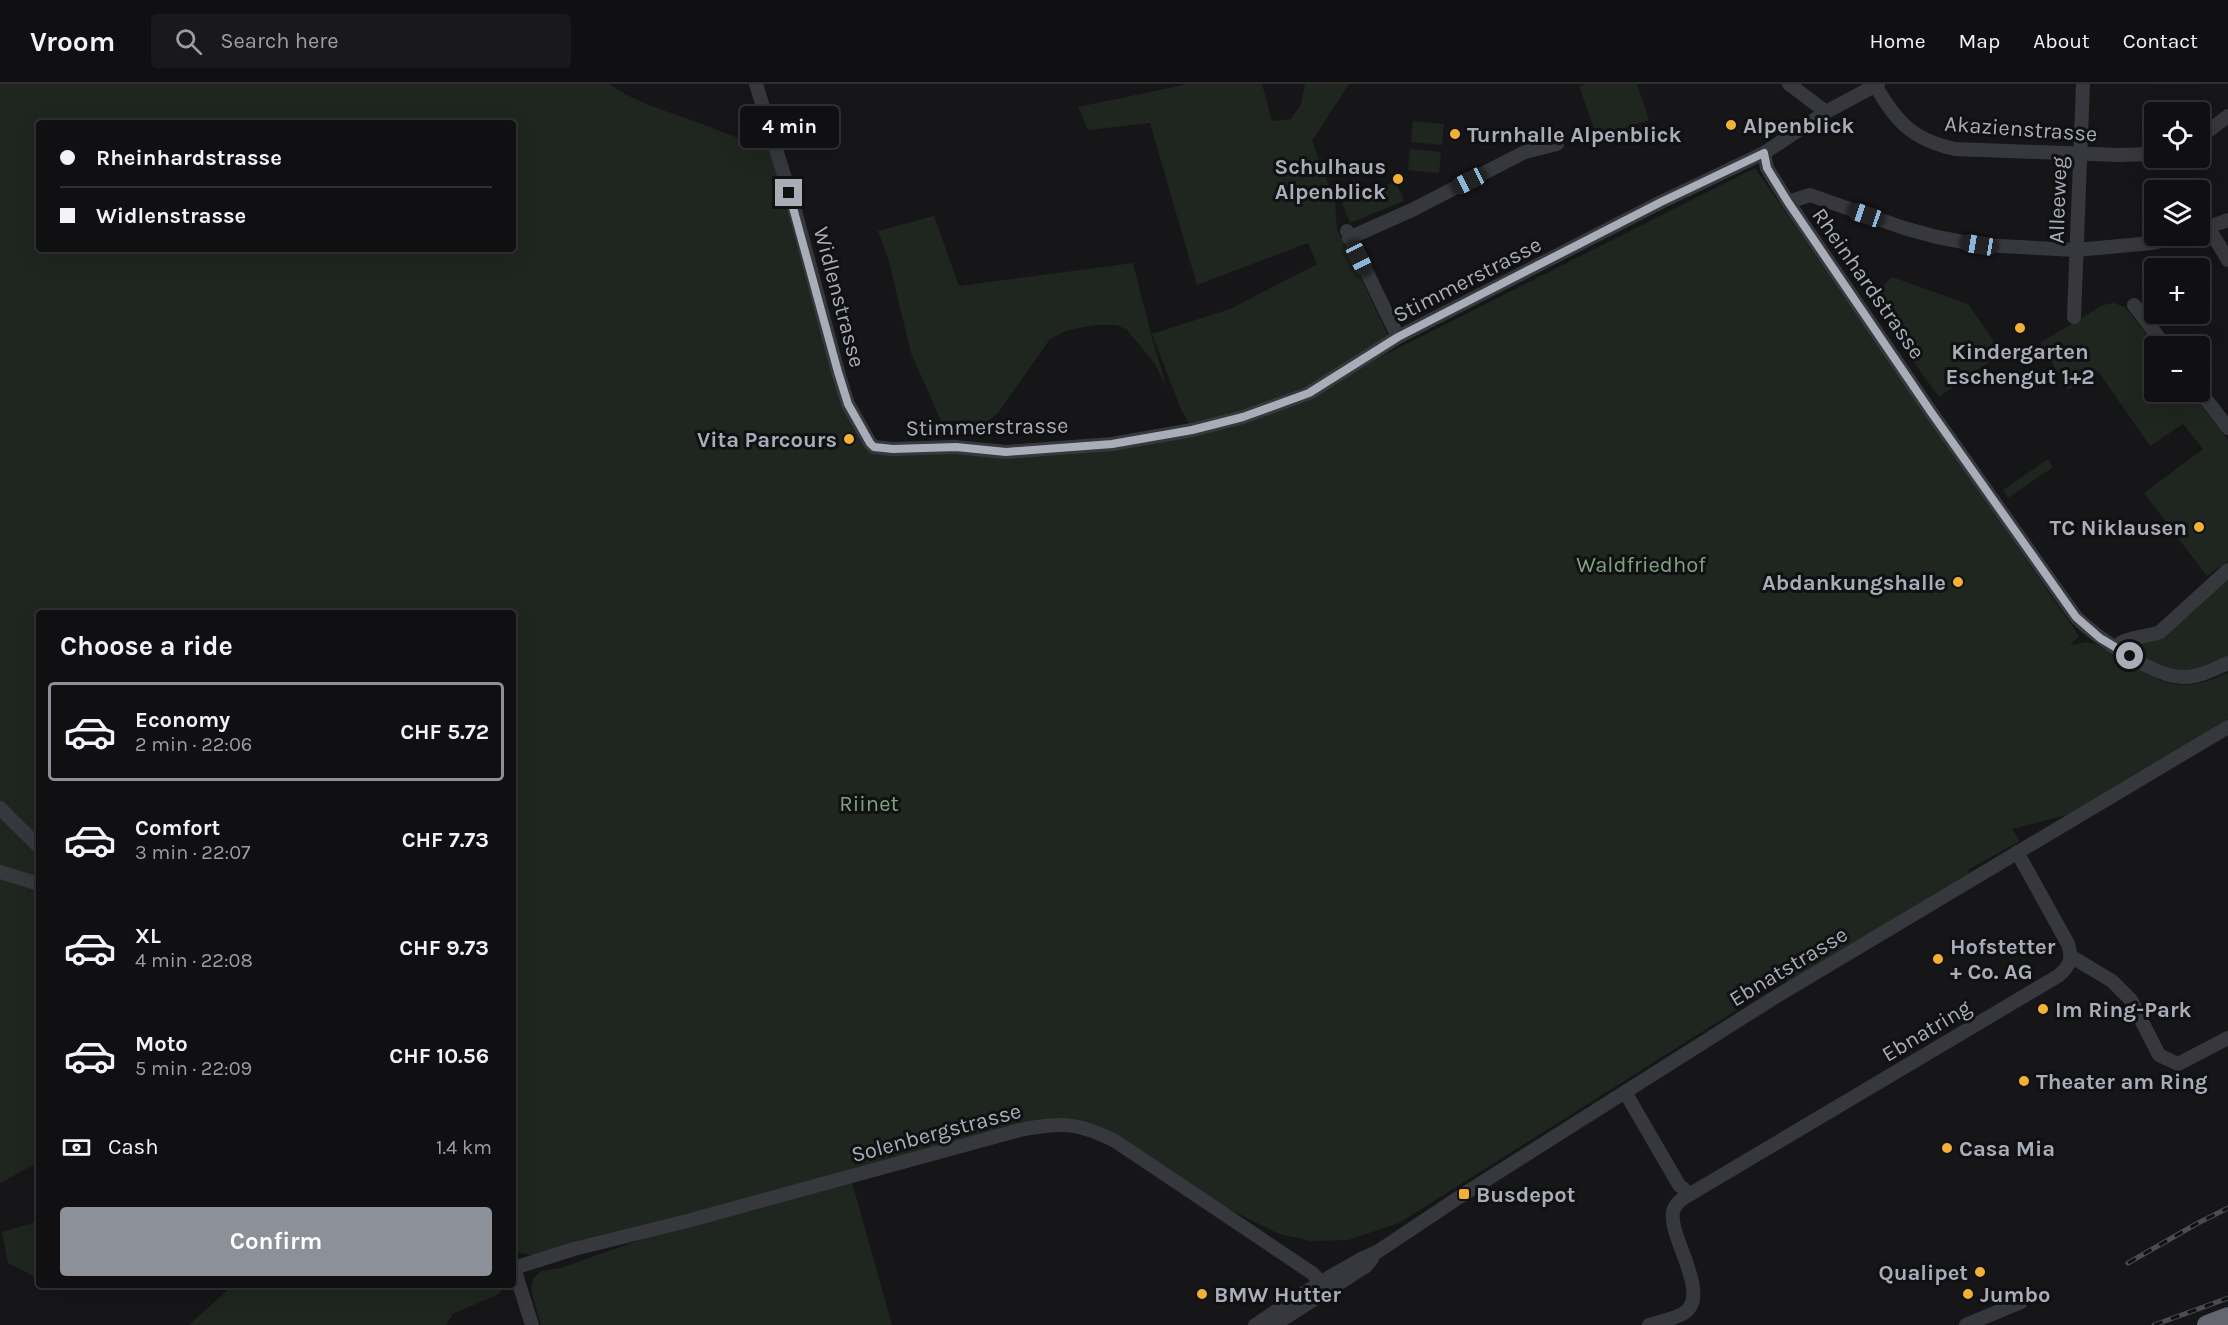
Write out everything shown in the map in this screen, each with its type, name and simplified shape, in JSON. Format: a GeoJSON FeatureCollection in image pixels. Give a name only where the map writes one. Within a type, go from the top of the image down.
{"type":"FeatureCollection","features":[{"type":"Feature","properties":{"kind":"highway"},"geometry":{"type":"LineString","coordinates":[[2207,1325],[2228,1317]]}},
{"type":"Feature","properties":{"kind":"street","name":"Widlenstrasse"},"geometry":{"type":"LineString","coordinates":[[756,84],[796,214],[848,404],[874,447]]}},
{"type":"Feature","properties":{"kind":"street"},"geometry":{"type":"LineString","coordinates":[[1789,84],[1826,112]]}},
{"type":"Feature","properties":{"kind":"street","name":"Alleeweg"},"geometry":{"type":"LineString","coordinates":[[2074,317],[2083,84]]}},
{"type":"Feature","properties":{"kind":"street","name":"Stimmerstrasse"},"geometry":{"type":"LineString","coordinates":[[874,447],[893,449],[956,447],[1006,452],[1112,444],[1192,430],[1243,417],[1309,393],[1398,337],[1661,202],[1764,153],[1826,112],[1876,85]]}},
{"type":"Feature","properties":{"kind":"street","name":"Akazienstrasse"},"geometry":{"type":"LineString","coordinates":[[1876,85],[1885,103],[1902,124],[1917,136],[1936,145],[1955,149],[2144,154]]}},
{"type":"Feature","properties":{"kind":"street"},"geometry":{"type":"LineString","coordinates":[[2210,130],[2228,116]]}},
{"type":"Feature","properties":{"kind":"street"},"geometry":{"type":"LineString","coordinates":[[1398,337],[1348,234],[1412,210],[1526,152],[1557,144]]}},
{"type":"Feature","properties":{"kind":"street","name":"Rheinhardstrasse"},"geometry":{"type":"LineString","coordinates":[[1764,153],[1767,168],[1788,202],[1931,412],[2086,628],[2161,672],[2178,677],[2194,676],[2228,663]]}},
{"type":"Feature","properties":{"kind":"street"},"geometry":{"type":"LineString","coordinates":[[1788,202],[1810,195],[1904,228],[1979,245],[2076,250],[2144,243]]}},
{"type":"Feature","properties":{"kind":"street"},"geometry":{"type":"LineString","coordinates":[[2210,226],[2228,220]]}},
{"type":"Feature","properties":{"kind":"street"},"geometry":{"type":"LineString","coordinates":[[2210,236],[2228,260]]}},
{"type":"Feature","properties":{"kind":"street"},"geometry":{"type":"LineString","coordinates":[[2134,305],[2157,336]]}},
{"type":"Feature","properties":{"kind":"street"},"geometry":{"type":"LineString","coordinates":[[2208,402],[2228,428]]}},
{"type":"Feature","properties":{"kind":"street"},"geometry":{"type":"LineString","coordinates":[[2116,647],[2126,639],[2147,637],[2160,632],[2228,570]]}},
{"type":"Feature","properties":{"kind":"street","name":"Ebnatstrasse"},"geometry":{"type":"LineString","coordinates":[[1274,1325],[1361,1259],[1377,1252],[1772,999],[2228,727]]}},
{"type":"Feature","properties":{"kind":"street"},"geometry":{"type":"LineString","coordinates":[[0,808],[36,844]]}},
{"type":"Feature","properties":{"kind":"street"},"geometry":{"type":"LineString","coordinates":[[2017,852],[2068,944],[2072,957],[2112,981],[2131,1000],[2159,1055],[2178,1064],[2228,1038]]}},
{"type":"Feature","properties":{"kind":"street"},"geometry":{"type":"LineString","coordinates":[[0,872],[36,883]]}},
{"type":"Feature","properties":{"kind":"street","name":"Ebnatring"},"geometry":{"type":"LineString","coordinates":[[1649,1325],[1685,1313],[1692,1302],[1693,1291],[1687,1263],[1673,1222],[1673,1212],[1677,1203],[2058,976],[2068,967],[2072,957]]}},
{"type":"Feature","properties":{"kind":"street"},"geometry":{"type":"LineString","coordinates":[[1625,1092],[1679,1185],[1692,1193]]}},
{"type":"Feature","properties":{"kind":"street","name":"Solenbergstrasse"},"geometry":{"type":"LineString","coordinates":[[516,1265],[1020,1130],[1058,1124],[1094,1130],[1115,1141],[1312,1273],[1324,1287]]}},
{"type":"Feature","properties":{"kind":"street"},"geometry":{"type":"LineString","coordinates":[[516,1273],[532,1325]]}},
{"type":"Feature","properties":{"kind":"street","name":"Ebnatstrasse"},"geometry":{"type":"LineString","coordinates":[[1255,1325],[1324,1287]]}},
{"type":"Feature","properties":{"kind":"street"},"geometry":{"type":"LineString","coordinates":[[1966,1325],[2021,1302]]}},
{"type":"Feature","properties":{"kind":"green space","name":"Riinet"},"geometry":{"type":"Polygon","coordinates":[[[0,84],[609,84],[643,102],[776,151],[838,372],[870,443],[1006,452],[1192,429],[1180,407],[1152,334],[1230,309],[1317,264],[1308,243],[1197,285],[1150,123],[1088,130],[1078,107],[1188,84],[1262,84],[1272,121],[1291,119],[1301,104],[1305,84],[1349,84],[1312,141],[1335,202],[1337,230],[1388,336],[1309,385],[1199,427],[1309,393],[1755,168],[2079,636],[2070,645],[2087,642],[2098,645],[2139,670],[2172,684],[2194,684],[2228,673],[2228,719],[2067,815],[2012,829],[2020,841],[1968,870],[1969,873],[1788,982],[1782,974],[1762,994],[1399,1223],[1348,1240],[1311,1241],[1279,1234],[1180,1185],[1128,1149],[1067,1124],[537,1256],[520,1253],[516,1250],[516,610],[36,610],[36,878],[0,868],[0,84]]]}},
{"type":"Feature","properties":{"kind":"green space"},"geometry":{"type":"Polygon","coordinates":[[[1637,84],[1649,120],[1597,137],[1579,86],[1637,84]]]}},
{"type":"Feature","properties":{"kind":"green space"},"geometry":{"type":"Polygon","coordinates":[[[1413,121],[1444,124],[1442,145],[1411,142],[1413,121]]]}},
{"type":"Feature","properties":{"kind":"green space"},"geometry":{"type":"Polygon","coordinates":[[[1410,149],[1441,152],[1439,173],[1408,170],[1410,149]]]}},
{"type":"Feature","properties":{"kind":"green space"},"geometry":{"type":"Polygon","coordinates":[[[1396,181],[1404,201],[1350,223],[1342,203],[1396,181]]]}},
{"type":"Feature","properties":{"kind":"green space"},"geometry":{"type":"Polygon","coordinates":[[[934,216],[959,286],[1133,263],[1167,388],[1155,364],[1127,330],[1117,325],[1096,325],[1068,330],[1050,339],[998,413],[987,422],[941,421],[911,353],[888,258],[878,231],[934,216]]]}},
{"type":"Feature","properties":{"kind":"green space"},"geometry":{"type":"Polygon","coordinates":[[[1892,277],[1968,304],[2002,353],[1939,397],[1869,300],[1892,277]]]}},
{"type":"Feature","properties":{"kind":"green space"},"geometry":{"type":"Polygon","coordinates":[[[2114,303],[2125,307],[2148,336],[2144,336],[2144,402],[2199,402],[2228,440],[2228,561],[2207,576],[2144,493],[2203,449],[2183,424],[2150,446],[2098,371],[2068,390],[2040,343],[2103,305],[2114,303]]]}},
{"type":"Feature","properties":{"kind":"green space"},"geometry":{"type":"Polygon","coordinates":[[[2048,459],[2053,467],[2008,498],[2003,490],[2048,459]]]}},
{"type":"Feature","properties":{"kind":"green space"},"geometry":{"type":"Polygon","coordinates":[[[2228,577],[2228,659],[2198,669],[2176,670],[2155,663],[2128,648],[2126,645],[2157,639],[2228,577]]]}},
{"type":"Feature","properties":{"kind":"green space"},"geometry":{"type":"Polygon","coordinates":[[[0,878],[36,888],[36,1164],[0,1183],[0,878]]]}},
{"type":"Feature","properties":{"kind":"green space"},"geometry":{"type":"Polygon","coordinates":[[[852,1182],[892,1325],[541,1325],[531,1290],[533,1279],[541,1271],[561,1268],[651,1236],[852,1182]]]}},
{"type":"Feature","properties":{"kind":"green space"},"geometry":{"type":"Polygon","coordinates":[[[36,1222],[36,1277],[8,1263],[2,1232],[36,1222]]]}},
{"type":"Feature","properties":{"kind":"green space"},"geometry":{"type":"Polygon","coordinates":[[[230,1288],[503,1288],[499,1294],[453,1314],[446,1325],[189,1325],[230,1288]]]}},
{"type":"Feature","properties":{"kind":"railway"},"geometry":{"type":"LineString","coordinates":[[2128,1263],[2228,1208]]}},
{"type":"Feature","properties":{"kind":"railway"},"geometry":{"type":"LineString","coordinates":[[2154,1325],[2228,1298]]}},
{"type":"Feature","properties":{"kind":"place","name":"Alpenblick"},"geometry":{"type":"Point","coordinates":[1731,125]}},
{"type":"Feature","properties":{"kind":"place","name":"Turnhalle Alpenblick"},"geometry":{"type":"Point","coordinates":[1455,134]}},
{"type":"Feature","properties":{"kind":"place","name":"Schulhaus Alpenblick"},"geometry":{"type":"Point","coordinates":[1398,179]}},
{"type":"Feature","properties":{"kind":"place","name":"Kindergarten Eschengut 1+2"},"geometry":{"type":"Point","coordinates":[2020,328]}},
{"type":"Feature","properties":{"kind":"place","name":"Vita Parcours"},"geometry":{"type":"Point","coordinates":[849,439]}},
{"type":"Feature","properties":{"kind":"place","name":"TC Niklausen"},"geometry":{"type":"Point","coordinates":[2199,527]}},
{"type":"Feature","properties":{"kind":"place","name":"Abdankungshalle"},"geometry":{"type":"Point","coordinates":[1958,582]}},
{"type":"Feature","properties":{"kind":"place","name":"Hofstetter + Co. AG"},"geometry":{"type":"Point","coordinates":[1938,959]}},
{"type":"Feature","properties":{"kind":"place","name":"Im Ring-Park"},"geometry":{"type":"Point","coordinates":[2043,1009]}},
{"type":"Feature","properties":{"kind":"place","name":"Theater am Ring"},"geometry":{"type":"Point","coordinates":[2024,1081]}},
{"type":"Feature","properties":{"kind":"place","name":"Casa Mia"},"geometry":{"type":"Point","coordinates":[1947,1148]}},
{"type":"Feature","properties":{"kind":"place","name":"Busdepot"},"geometry":{"type":"Point","coordinates":[1464,1194]}},
{"type":"Feature","properties":{"kind":"place","name":"Qualipet"},"geometry":{"type":"Point","coordinates":[1980,1272]}},
{"type":"Feature","properties":{"kind":"place","name":"BMW Hutter"},"geometry":{"type":"Point","coordinates":[1202,1294]}},
{"type":"Feature","properties":{"kind":"place","name":"Jumbo"},"geometry":{"type":"Point","coordinates":[1968,1294]}},
{"type":"Feature","properties":{"kind":"route"},"geometry":{"type":"LineString","coordinates":[[789,193],[848,404],[870,443],[874,447],[893,449],[956,447],[1006,452],[1112,444],[1192,430],[1243,417],[1309,393],[1398,337],[1661,202],[1764,153],[1767,168],[1788,202],[1931,412],[2076,617],[2086,628],[2130,656]]}},
{"type":"Feature","properties":{"kind":"park label","name":"Waldfriedhof"},"geometry":{"type":"Point","coordinates":[1641,564]}}]}
